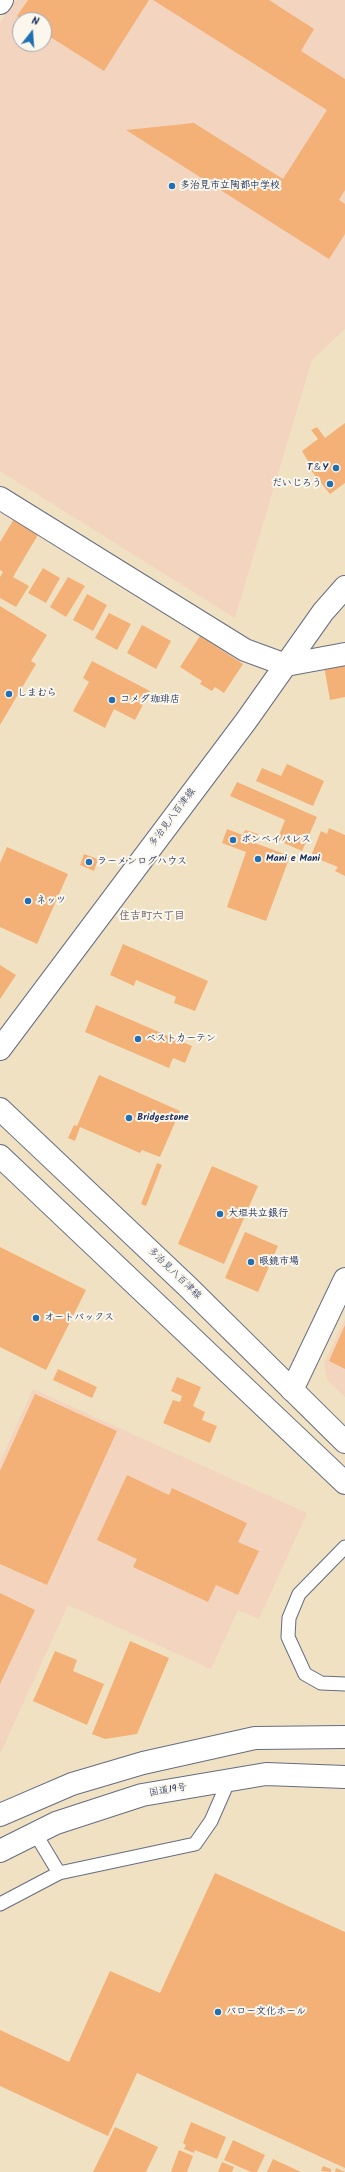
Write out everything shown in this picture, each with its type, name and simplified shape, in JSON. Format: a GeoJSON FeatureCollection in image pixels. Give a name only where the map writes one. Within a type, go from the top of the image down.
{"type":"FeatureCollection","features":[{"type":"Feature","properties":{"kind":"main road"},"geometry":{"type":"LineString","coordinates":[[0,498],[245,650],[286,665],[345,654]]}},
{"type":"Feature","properties":{"kind":"main road","name":"多治見八百津線"},"geometry":{"type":"LineString","coordinates":[[0,1048],[246,721],[323,612],[345,587]]}},
{"type":"Feature","properties":{"kind":"main road","name":"多治見八百津線"},"geometry":{"type":"LineString","coordinates":[[0,1108],[187,1286],[345,1442]]}},
{"type":"Feature","properties":{"kind":"main road"},"geometry":{"type":"LineString","coordinates":[[0,1156],[345,1483]]}},
{"type":"Feature","properties":{"kind":"main road"},"geometry":{"type":"LineString","coordinates":[[292,1390],[345,1279]]}},
{"type":"Feature","properties":{"kind":"main road"},"geometry":{"type":"LineString","coordinates":[[2,1812],[72,1784],[143,1763],[255,1738],[345,1737]]}},
{"type":"Feature","properties":{"kind":"main road","name":"国道19号"},"geometry":{"type":"LineString","coordinates":[[0,1851],[56,1823],[142,1795],[266,1774],[345,1777]]}},
{"type":"Feature","properties":{"kind":"lane"},"geometry":{"type":"LineString","coordinates":[[345,1547],[299,1594],[289,1618],[288,1637],[305,1674],[321,1683],[339,1685],[345,1684]]}},
{"type":"Feature","properties":{"kind":"lane"},"geometry":{"type":"LineString","coordinates":[[0,1904],[59,1873],[195,1844],[211,1820],[229,1780]]}},
{"type":"Feature","properties":{"kind":"lane"},"geometry":{"type":"LineString","coordinates":[[35,1833],[59,1873]]}},
{"type":"Feature","properties":{"kind":"shaded area","name":"多治見市立陶都中学校"},"geometry":{"type":"Polygon","coordinates":[[[15,0],[345,0],[345,329],[312,360],[235,618],[0,471],[0,23],[15,0]]]}},
{"type":"Feature","properties":{"kind":"shaded area"},"geometry":{"type":"Polygon","coordinates":[[[345,1319],[345,1397],[327,1380],[324,1363],[345,1319]]]}},
{"type":"Feature","properties":{"kind":"shaded area"},"geometry":{"type":"Polygon","coordinates":[[[33,1389],[307,1513],[259,1619],[238,1610],[211,1669],[68,1605],[0,1754],[0,1462],[33,1389]]]}},
{"type":"Feature","properties":{"kind":"building"},"geometry":{"type":"Polygon","coordinates":[[[28,0],[149,0],[104,71],[52,38],[52,12],[20,12],[28,0]]]}},
{"type":"Feature","properties":{"kind":"building"},"geometry":{"type":"Polygon","coordinates":[[[153,0],[269,0],[314,29],[301,51],[345,79],[345,190],[339,200],[345,204],[345,234],[329,259],[126,130],[194,123],[283,179],[327,110],[153,0]]]}},
{"type":"Feature","properties":{"kind":"building"},"geometry":{"type":"Polygon","coordinates":[[[345,423],[345,483],[330,494],[305,463],[308,461],[302,451],[318,439],[311,430],[317,427],[325,438],[345,423]]]}},
{"type":"Feature","properties":{"kind":"building"},"geometry":{"type":"Polygon","coordinates":[[[14,519],[39,533],[13,577],[29,586],[16,607],[0,598],[0,577],[3,572],[0,570],[0,542],[14,519]]]}},
{"type":"Feature","properties":{"kind":"building"},"geometry":{"type":"Polygon","coordinates":[[[43,568],[60,578],[46,603],[28,593],[43,568]]]}},
{"type":"Feature","properties":{"kind":"building"},"geometry":{"type":"Polygon","coordinates":[[[68,577],[85,586],[66,617],[50,607],[68,577]]]}},
{"type":"Feature","properties":{"kind":"building"},"geometry":{"type":"Polygon","coordinates":[[[87,594],[107,605],[93,631],[73,620],[87,594]]]}},
{"type":"Feature","properties":{"kind":"building","name":"しまむら"},"geometry":{"type":"Polygon","coordinates":[[[0,606],[47,635],[31,661],[36,664],[0,725],[0,606]]]}},
{"type":"Feature","properties":{"kind":"building"},"geometry":{"type":"Polygon","coordinates":[[[109,613],[131,624],[117,650],[95,638],[109,613]]]}},
{"type":"Feature","properties":{"kind":"building"},"geometry":{"type":"Polygon","coordinates":[[[142,625],[171,641],[156,669],[127,653],[142,625]]]}},
{"type":"Feature","properties":{"kind":"building"},"geometry":{"type":"Polygon","coordinates":[[[200,636],[243,664],[224,693],[215,687],[212,691],[200,684],[202,681],[180,667],[200,636]]]}},
{"type":"Feature","properties":{"kind":"building","name":"コメダ珈琲店"},"geometry":{"type":"Polygon","coordinates":[[[92,661],[150,691],[135,720],[114,709],[105,728],[73,711],[89,682],[83,678],[92,661]]]}},
{"type":"Feature","properties":{"kind":"building"},"geometry":{"type":"Polygon","coordinates":[[[345,662],[345,697],[330,700],[324,666],[345,662]]]}},
{"type":"Feature","properties":{"kind":"building"},"geometry":{"type":"Polygon","coordinates":[[[287,764],[324,781],[313,806],[256,781],[262,768],[281,776],[287,764]]]}},
{"type":"Feature","properties":{"kind":"building"},"geometry":{"type":"Polygon","coordinates":[[[237,782],[317,817],[302,851],[277,840],[285,820],[230,796],[237,782]]]}},
{"type":"Feature","properties":{"kind":"building"},"geometry":{"type":"Polygon","coordinates":[[[329,828],[345,835],[345,876],[335,871],[338,867],[311,856],[321,831],[327,834],[329,828]]]}},
{"type":"Feature","properties":{"kind":"building"},"geometry":{"type":"Polygon","coordinates":[[[227,829],[243,835],[245,830],[258,834],[255,843],[290,856],[266,921],[227,907],[246,852],[222,843],[227,829]]]}},
{"type":"Feature","properties":{"kind":"building","name":"ネッツ"},"geometry":{"type":"Polygon","coordinates":[[[7,847],[68,874],[37,944],[0,927],[0,863],[7,847]]]}},
{"type":"Feature","properties":{"kind":"building","name":"ラーメンログハウス"},"geometry":{"type":"Polygon","coordinates":[[[84,854],[98,859],[94,871],[80,865],[84,854]]]}},
{"type":"Feature","properties":{"kind":"building"},"geometry":{"type":"Polygon","coordinates":[[[123,944],[208,981],[195,1011],[174,1003],[176,997],[136,980],[134,986],[110,975],[123,944]]]}},
{"type":"Feature","properties":{"kind":"building"},"geometry":{"type":"Polygon","coordinates":[[[0,965],[16,975],[0,999],[0,965]]]}},
{"type":"Feature","properties":{"kind":"building","name":"ベストカーテン"},"geometry":{"type":"Polygon","coordinates":[[[96,1005],[192,1046],[185,1063],[173,1058],[169,1068],[85,1032],[96,1005]]]}},
{"type":"Feature","properties":{"kind":"building","name":"Bridgestone"},"geometry":{"type":"Polygon","coordinates":[[[99,1075],[180,1111],[160,1157],[142,1150],[140,1153],[80,1127],[75,1141],[68,1138],[74,1125],[77,1126],[99,1075]]]}},
{"type":"Feature","properties":{"kind":"building"},"geometry":{"type":"Polygon","coordinates":[[[157,1163],[162,1165],[146,1206],[141,1204],[157,1163]]]}},
{"type":"Feature","properties":{"kind":"building"},"geometry":{"type":"Polygon","coordinates":[[[212,1166],[258,1186],[224,1264],[178,1244],[212,1166]]]}},
{"type":"Feature","properties":{"kind":"building","name":"眼鏡市場"},"geometry":{"type":"Polygon","coordinates":[[[245,1232],[278,1246],[258,1292],[225,1278],[245,1232]]]}},
{"type":"Feature","properties":{"kind":"building","name":"オートバックス"},"geometry":{"type":"Polygon","coordinates":[[[0,1247],[86,1290],[46,1370],[0,1347],[0,1247]]]}},
{"type":"Feature","properties":{"kind":"building"},"geometry":{"type":"Polygon","coordinates":[[[345,1325],[345,1369],[329,1361],[345,1325]]]}},
{"type":"Feature","properties":{"kind":"building"},"geometry":{"type":"Polygon","coordinates":[[[58,1369],[97,1387],[92,1398],[53,1380],[58,1369]]]}},
{"type":"Feature","properties":{"kind":"building"},"geometry":{"type":"Polygon","coordinates":[[[177,1377],[201,1387],[193,1406],[205,1412],[202,1420],[217,1426],[210,1443],[163,1423],[173,1400],[180,1402],[182,1396],[171,1391],[177,1377]]]}},
{"type":"Feature","properties":{"kind":"building"},"geometry":{"type":"Polygon","coordinates":[[[35,1394],[117,1431],[47,1585],[0,1564],[0,1471],[35,1394]]]}},
{"type":"Feature","properties":{"kind":"building"},"geometry":{"type":"Polygon","coordinates":[[[127,1475],[169,1495],[172,1488],[247,1523],[238,1542],[259,1551],[238,1595],[216,1585],[208,1602],[133,1567],[137,1559],[97,1540],[127,1475]]]}},
{"type":"Feature","properties":{"kind":"building"},"geometry":{"type":"Polygon","coordinates":[[[0,1593],[35,1610],[0,1684],[0,1593]]]}},
{"type":"Feature","properties":{"kind":"building"},"geometry":{"type":"Polygon","coordinates":[[[130,1641],[169,1658],[137,1734],[105,1739],[92,1734],[130,1641]]]}},
{"type":"Feature","properties":{"kind":"building"},"geometry":{"type":"Polygon","coordinates":[[[55,1651],[77,1660],[73,1671],[104,1684],[87,1725],[33,1701],[55,1651]]]}},
{"type":"Feature","properties":{"kind":"building","name":"バロー文化ホール"},"geometry":{"type":"Polygon","coordinates":[[[215,1873],[345,1932],[345,2168],[137,2073],[108,2136],[0,2086],[0,2030],[69,2062],[110,1971],[160,1993],[215,1873]]]}},
{"type":"Feature","properties":{"kind":"building"},"geometry":{"type":"Polygon","coordinates":[[[191,2122],[226,2137],[217,2159],[195,2150],[194,2153],[184,2149],[186,2145],[183,2143],[191,2122]]]}},
{"type":"Feature","properties":{"kind":"building"},"geometry":{"type":"Polygon","coordinates":[[[115,2127],[158,2147],[146,2172],[93,2172],[115,2127]]]}},
{"type":"Feature","properties":{"kind":"building"},"geometry":{"type":"Polygon","coordinates":[[[233,2140],[265,2155],[257,2172],[251,2172],[224,2160],[233,2140]]]}},
{"type":"Feature","properties":{"kind":"building"},"geometry":{"type":"Polygon","coordinates":[[[179,2150],[193,2156],[187,2172],[171,2172],[179,2150]]]}},
{"type":"Feature","properties":{"kind":"building"},"geometry":{"type":"Polygon","coordinates":[[[273,2159],[301,2172],[267,2172],[273,2159]]]}},
{"type":"Feature","properties":{"kind":"building"},"geometry":{"type":"Polygon","coordinates":[[[222,2162],[234,2167],[232,2172],[218,2172],[222,2162]]]}},
{"type":"Feature","properties":{"kind":"building"},"geometry":{"type":"Polygon","coordinates":[[[323,2166],[331,2169],[331,2172],[321,2171],[323,2166]]]}},
{"type":"Feature","properties":{"kind":"building"},"geometry":{"type":"Polygon","coordinates":[[[336,2168],[345,2172],[335,2172],[336,2168]]]}},
{"type":"Feature","properties":{"kind":"place","name":"多治見市立陶都中学校"},"geometry":{"type":"Point","coordinates":[172,186]}},
{"type":"Feature","properties":{"kind":"place","name":"T＆Y"},"geometry":{"type":"Point","coordinates":[336,468]}},
{"type":"Feature","properties":{"kind":"place","name":"だいじろう"},"geometry":{"type":"Point","coordinates":[330,484]}},
{"type":"Feature","properties":{"kind":"place","name":"しまむら"},"geometry":{"type":"Point","coordinates":[9,694]}},
{"type":"Feature","properties":{"kind":"place","name":"コメダ珈琲店"},"geometry":{"type":"Point","coordinates":[112,700]}},
{"type":"Feature","properties":{"kind":"place","name":"ボンベイパレス"},"geometry":{"type":"Point","coordinates":[233,840]}},
{"type":"Feature","properties":{"kind":"place","name":"Mani e Mani"},"geometry":{"type":"Point","coordinates":[258,859]}},
{"type":"Feature","properties":{"kind":"place","name":"ラーメンログハウス"},"geometry":{"type":"Point","coordinates":[89,862]}},
{"type":"Feature","properties":{"kind":"place","name":"ネッツ"},"geometry":{"type":"Point","coordinates":[28,901]}},
{"type":"Feature","properties":{"kind":"place","name":"ベストカーテン"},"geometry":{"type":"Point","coordinates":[138,1039]}},
{"type":"Feature","properties":{"kind":"place","name":"Bridgestone"},"geometry":{"type":"Point","coordinates":[129,1118]}},
{"type":"Feature","properties":{"kind":"place","name":"大垣共立銀行"},"geometry":{"type":"Point","coordinates":[220,1214]}},
{"type":"Feature","properties":{"kind":"place","name":"眼鏡市場"},"geometry":{"type":"Point","coordinates":[251,1262]}},
{"type":"Feature","properties":{"kind":"place","name":"オートバックス"},"geometry":{"type":"Point","coordinates":[36,1318]}},
{"type":"Feature","properties":{"kind":"place","name":"バロー文化ホール"},"geometry":{"type":"Point","coordinates":[218,2012]}},
{"type":"Feature","properties":{"kind":"district","name":"住吉町六丁目"},"geometry":{"type":"Point","coordinates":[152,917]}}]}
